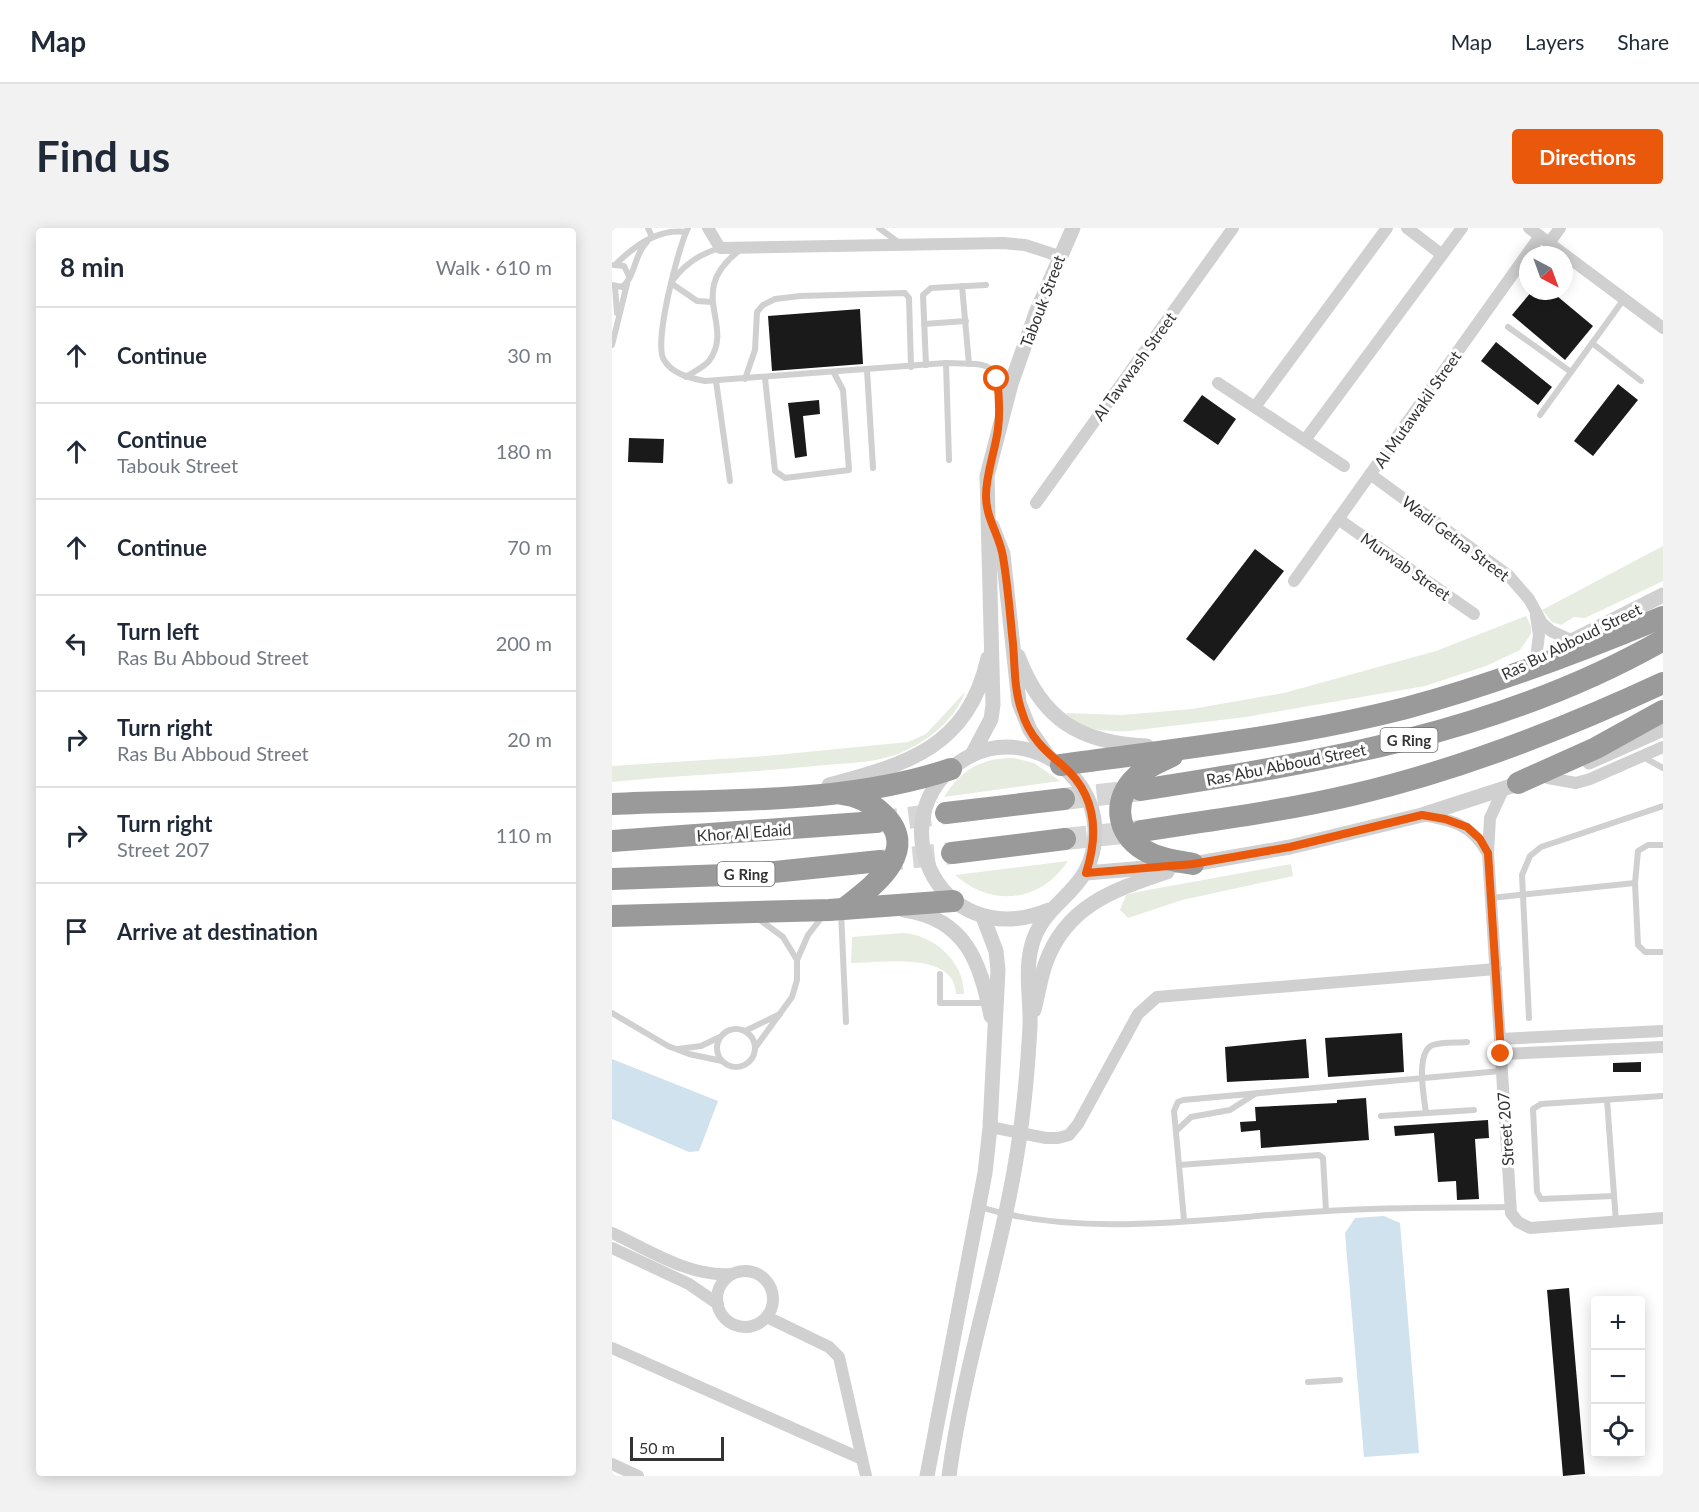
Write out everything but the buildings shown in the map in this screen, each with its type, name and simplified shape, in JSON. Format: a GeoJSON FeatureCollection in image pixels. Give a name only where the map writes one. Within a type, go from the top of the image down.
{"type":"FeatureCollection","features":[{"type":"Feature","properties":{"kind":"highway"},"geometry":{"type":"LineString","coordinates":[[1055,760],[1189,748],[1353,720],[1535,669],[1663,617]]}},
{"type":"Feature","properties":{"kind":"highway","name":"Ras Abu Abboud Street"},"geometry":{"type":"LineString","coordinates":[[1141,790],[1293,766],[1425,736],[1571,686],[1663,640]]}},
{"type":"Feature","properties":{"kind":"highway","name":"G Ring"},"geometry":{"type":"LineString","coordinates":[[1141,831],[1251,815],[1354,795],[1406,781],[1545,735],[1663,683]]}},
{"type":"Feature","properties":{"kind":"highway"},"geometry":{"type":"LineString","coordinates":[[1511,785],[1596,748],[1663,711]]}},
{"type":"Feature","properties":{"kind":"highway"},"geometry":{"type":"LineString","coordinates":[[1189,748],[1149,767],[1135,777],[1122,796],[1120,816],[1124,830],[1136,845],[1155,856],[1193,864]]}},
{"type":"Feature","properties":{"kind":"highway"},"geometry":{"type":"LineString","coordinates":[[833,794],[920,779],[951,769]]}},
{"type":"Feature","properties":{"kind":"highway"},"geometry":{"type":"LineString","coordinates":[[612,804],[833,794],[849,794],[865,800],[890,821],[896,836],[896,853],[881,879],[838,909]]}},
{"type":"Feature","properties":{"kind":"highway"},"geometry":{"type":"LineString","coordinates":[[946,813],[1064,799]]}},
{"type":"Feature","properties":{"kind":"highway","name":"Khor Al Edaid"},"geometry":{"type":"LineString","coordinates":[[612,841],[876,822]]}},
{"type":"Feature","properties":{"kind":"highway"},"geometry":{"type":"LineString","coordinates":[[952,853],[1065,839]]}},
{"type":"Feature","properties":{"kind":"highway","name":"G Ring"},"geometry":{"type":"LineString","coordinates":[[612,879],[755,874],[880,861]]}},
{"type":"Feature","properties":{"kind":"highway"},"geometry":{"type":"LineString","coordinates":[[612,916],[741,914],[953,901]]}},
{"type":"Feature","properties":{"kind":"street"},"geometry":{"type":"LineString","coordinates":[[708,228],[720,248],[1003,243],[1025,245],[1059,256]]}},
{"type":"Feature","properties":{"kind":"street","name":"Tabouk Street"},"geometry":{"type":"LineString","coordinates":[[972,755],[991,719],[993,705],[987,476],[998,428],[1015,373],[1059,256],[1072,228]]}},
{"type":"Feature","properties":{"kind":"street","name":"Al Tawwash Street"},"geometry":{"type":"LineString","coordinates":[[1036,503],[1233,228]]}},
{"type":"Feature","properties":{"kind":"street"},"geometry":{"type":"LineString","coordinates":[[1255,407],[1387,228]]}},
{"type":"Feature","properties":{"kind":"street"},"geometry":{"type":"LineString","coordinates":[[1407,228],[1442,254]]}},
{"type":"Feature","properties":{"kind":"street"},"geometry":{"type":"LineString","coordinates":[[1305,440],[1462,228]]}},
{"type":"Feature","properties":{"kind":"street"},"geometry":{"type":"LineString","coordinates":[[1529,228],[1663,328]]}},
{"type":"Feature","properties":{"kind":"street","name":"Al Mutawakil Street"},"geometry":{"type":"LineString","coordinates":[[1294,581],[1370,474],[1545,240],[1560,228]]}},
{"type":"Feature","properties":{"kind":"street"},"geometry":{"type":"LineString","coordinates":[[1218,383],[1344,466]]}},
{"type":"Feature","properties":{"kind":"street","name":"Wadi Getna Street"},"geometry":{"type":"LineString","coordinates":[[1370,474],[1508,575],[1519,585],[1551,631],[1574,641]]}},
{"type":"Feature","properties":{"kind":"street","name":"Tabouk Street"},"geometry":{"type":"LineString","coordinates":[[987,515],[1003,554],[1019,703],[1030,730],[1055,760]]}},
{"type":"Feature","properties":{"kind":"street","name":"Murwab Street"},"geometry":{"type":"LineString","coordinates":[[1338,519],[1474,614]]}},
{"type":"Feature","properties":{"kind":"street","name":"Ras Bu Abboud Street"},"geometry":{"type":"LineString","coordinates":[[1479,686],[1663,595]]}},
{"type":"Feature","properties":{"kind":"street","name":"Wadi Getna Street"},"geometry":{"type":"LineString","coordinates":[[1534,609],[1539,635],[1536,658]]}},
{"type":"Feature","properties":{"kind":"street"},"geometry":{"type":"LineString","coordinates":[[788,796],[907,762],[948,736],[962,719],[978,691],[987,660],[992,625]]}},
{"type":"Feature","properties":{"kind":"street"},"geometry":{"type":"LineString","coordinates":[[1013,643],[1036,694],[1043,705],[1063,723],[1094,738],[1113,743],[1189,748]]}},
{"type":"Feature","properties":{"kind":"street"},"geometry":{"type":"LineString","coordinates":[[1086,873],[1193,864],[1290,847],[1422,815],[1511,785],[1548,778],[1663,729]]}},
{"type":"Feature","properties":{"kind":"street"},"geometry":{"type":"LineString","coordinates":[[1010,747],[1030,749],[1055,760],[1078,782],[1089,803],[1095,826],[1094,850],[1086,873],[1072,893],[1049,910],[1016,920],[983,917],[953,901],[936,882],[925,860],[921,836],[925,811],[934,788],[951,769],[972,755],[991,749],[1010,747]]}},
{"type":"Feature","properties":{"kind":"street"},"geometry":{"type":"LineString","coordinates":[[1548,778],[1576,783],[1663,747]]}},
{"type":"Feature","properties":{"kind":"street"},"geometry":{"type":"LineString","coordinates":[[1488,853],[1491,813],[1511,785]]}},
{"type":"Feature","properties":{"kind":"street"},"geometry":{"type":"LineString","coordinates":[[1422,815],[1445,819],[1467,827],[1480,839],[1488,853]]}},
{"type":"Feature","properties":{"kind":"street","name":"Street 207"},"geometry":{"type":"LineString","coordinates":[[1488,853],[1510,1207],[1518,1222],[1530,1228],[1616,1222]]}},
{"type":"Feature","properties":{"kind":"street"},"geometry":{"type":"LineString","coordinates":[[1030,1024],[1045,965],[1054,945],[1064,928],[1082,910],[1098,898],[1118,889],[1193,864]]}},
{"type":"Feature","properties":{"kind":"street"},"geometry":{"type":"LineString","coordinates":[[877,906],[926,915],[952,929],[967,945],[978,964],[995,1034]]}},
{"type":"Feature","properties":{"kind":"street"},"geometry":{"type":"LineString","coordinates":[[949,1476],[966,1374],[1006,1215],[1020,1133],[1030,1024],[1028,978],[1030,949],[1037,930],[1049,910]]}},
{"type":"Feature","properties":{"kind":"street"},"geometry":{"type":"LineString","coordinates":[[927,1476],[941,1393],[980,1207],[990,1127],[998,970],[996,951],[983,917]]}},
{"type":"Feature","properties":{"kind":"street"},"geometry":{"type":"LineString","coordinates":[[990,1127],[1046,1138],[1069,1135],[1078,1124],[1138,1014],[1157,998],[1496,969]]}},
{"type":"Feature","properties":{"kind":"street"},"geometry":{"type":"LineString","coordinates":[[1500,1039],[1663,1031]]}},
{"type":"Feature","properties":{"kind":"street"},"geometry":{"type":"LineString","coordinates":[[1501,1054],[1663,1047]]}},
{"type":"Feature","properties":{"kind":"street"},"geometry":{"type":"LineString","coordinates":[[1616,1222],[1663,1218]]}},
{"type":"Feature","properties":{"kind":"street"},"geometry":{"type":"LineString","coordinates":[[612,1233],[697,1271],[714,1276],[745,1271],[757,1274],[767,1281],[773,1293],[773,1305],[767,1317],[759,1324],[738,1326],[722,1314],[718,1304],[718,1292],[723,1282],[732,1274]]}},
{"type":"Feature","properties":{"kind":"street"},"geometry":{"type":"LineString","coordinates":[[612,1248],[689,1284],[718,1304]]}},
{"type":"Feature","properties":{"kind":"street"},"geometry":{"type":"LineString","coordinates":[[767,1317],[829,1347],[838,1357],[866,1476]]}},
{"type":"Feature","properties":{"kind":"street"},"geometry":{"type":"LineString","coordinates":[[612,1348],[862,1459]]}},
{"type":"Feature","properties":{"kind":"street"},"geometry":{"type":"LineString","coordinates":[[615,1467],[638,1476]]}},
{"type":"Feature","properties":{"kind":"lane"},"geometry":{"type":"LineString","coordinates":[[648,228],[652,237]]}},
{"type":"Feature","properties":{"kind":"lane"},"geometry":{"type":"LineString","coordinates":[[879,228],[901,244]]}},
{"type":"Feature","properties":{"kind":"lane"},"geometry":{"type":"LineString","coordinates":[[614,265],[636,245],[652,237],[675,230],[687,230],[671,283],[659,349],[669,366],[686,377],[716,381],[946,363],[989,367],[995,373],[998,386],[998,428]]}},
{"type":"Feature","properties":{"kind":"lane"},"geometry":{"type":"LineString","coordinates":[[612,345],[628,280],[637,256],[652,237]]}},
{"type":"Feature","properties":{"kind":"lane"},"geometry":{"type":"LineString","coordinates":[[686,377],[708,363],[717,346],[712,302],[713,282],[730,258],[744,247]]}},
{"type":"Feature","properties":{"kind":"lane"},"geometry":{"type":"LineString","coordinates":[[671,283],[704,252],[720,248]]}},
{"type":"Feature","properties":{"kind":"lane"},"geometry":{"type":"LineString","coordinates":[[614,265],[627,269],[628,280],[622,287],[613,286],[617,320]]}},
{"type":"Feature","properties":{"kind":"lane"},"geometry":{"type":"LineString","coordinates":[[671,283],[697,301],[712,302]]}},
{"type":"Feature","properties":{"kind":"lane"},"geometry":{"type":"LineString","coordinates":[[926,365],[923,295],[931,288],[986,285]]}},
{"type":"Feature","properties":{"kind":"lane"},"geometry":{"type":"LineString","coordinates":[[962,286],[969,364]]}},
{"type":"Feature","properties":{"kind":"lane"},"geometry":{"type":"LineString","coordinates":[[745,379],[755,350],[757,312],[775,299],[800,296],[904,292],[909,298],[911,366]]}},
{"type":"Feature","properties":{"kind":"lane"},"geometry":{"type":"LineString","coordinates":[[1540,415],[1624,299]]}},
{"type":"Feature","properties":{"kind":"lane"},"geometry":{"type":"LineString","coordinates":[[924,324],[966,321]]}},
{"type":"Feature","properties":{"kind":"lane"},"geometry":{"type":"LineString","coordinates":[[1508,327],[1571,372]]}},
{"type":"Feature","properties":{"kind":"lane"},"geometry":{"type":"LineString","coordinates":[[1592,343],[1641,381]]}},
{"type":"Feature","properties":{"kind":"lane"},"geometry":{"type":"LineString","coordinates":[[946,363],[949,460]]}},
{"type":"Feature","properties":{"kind":"lane"},"geometry":{"type":"LineString","coordinates":[[867,370],[873,468]]}},
{"type":"Feature","properties":{"kind":"lane"},"geometry":{"type":"LineString","coordinates":[[765,378],[776,471],[785,478],[847,472],[851,467],[843,390],[834,373]]}},
{"type":"Feature","properties":{"kind":"lane"},"geometry":{"type":"LineString","coordinates":[[716,381],[730,481]]}},
{"type":"Feature","properties":{"kind":"lane"},"geometry":{"type":"LineString","coordinates":[[1643,757],[1663,768]]}},
{"type":"Feature","properties":{"kind":"lane"},"geometry":{"type":"LineString","coordinates":[[1529,1018],[1523,894],[1524,869],[1530,856],[1541,847],[1663,806]]}},
{"type":"Feature","properties":{"kind":"lane"},"geometry":{"type":"LineString","coordinates":[[1663,845],[1648,845],[1638,851],[1635,856],[1638,945],[1645,952],[1663,952]]}},
{"type":"Feature","properties":{"kind":"lane"},"geometry":{"type":"LineString","coordinates":[[1491,898],[1635,883]]}},
{"type":"Feature","properties":{"kind":"lane"},"geometry":{"type":"LineString","coordinates":[[612,1013],[658,1041],[689,1054],[722,1061],[733,1067],[746,1065],[795,988],[797,960],[808,935],[838,909]]}},
{"type":"Feature","properties":{"kind":"lane"},"geometry":{"type":"LineString","coordinates":[[838,909],[846,1022]]}},
{"type":"Feature","properties":{"kind":"lane"},"geometry":{"type":"LineString","coordinates":[[741,914],[760,919],[776,930],[791,947],[797,960]]}},
{"type":"Feature","properties":{"kind":"lane"},"geometry":{"type":"LineString","coordinates":[[940,974],[940,1004],[988,1004]]}},
{"type":"Feature","properties":{"kind":"lane"},"geometry":{"type":"LineString","coordinates":[[678,1049],[701,1046],[732,1030],[745,1031],[780,1013]]}},
{"type":"Feature","properties":{"kind":"lane"},"geometry":{"type":"LineString","coordinates":[[745,1031],[754,1041],[755,1048]]}},
{"type":"Feature","properties":{"kind":"lane"},"geometry":{"type":"LineString","coordinates":[[721,1037],[717,1049],[722,1061]]}},
{"type":"Feature","properties":{"kind":"lane"},"geometry":{"type":"LineString","coordinates":[[1426,1113],[1422,1077],[1423,1056],[1432,1045],[1467,1042]]}},
{"type":"Feature","properties":{"kind":"lane"},"geometry":{"type":"LineString","coordinates":[[1184,1220],[1176,1131],[1176,1106],[1183,1100],[1501,1071]]}},
{"type":"Feature","properties":{"kind":"lane"},"geometry":{"type":"LineString","coordinates":[[1176,1131],[1191,1117],[1230,1110],[1256,1093]]}},
{"type":"Feature","properties":{"kind":"lane"},"geometry":{"type":"LineString","coordinates":[[1614,1196],[1544,1200],[1537,1192],[1533,1108],[1541,1104],[1663,1096]]}},
{"type":"Feature","properties":{"kind":"lane"},"geometry":{"type":"LineString","coordinates":[[1607,1100],[1616,1222]]}},
{"type":"Feature","properties":{"kind":"lane"},"geometry":{"type":"LineString","coordinates":[[1381,1116],[1474,1110]]}},
{"type":"Feature","properties":{"kind":"lane"},"geometry":{"type":"LineString","coordinates":[[1179,1165],[1319,1155],[1323,1158],[1326,1211]]}},
{"type":"Feature","properties":{"kind":"lane"},"geometry":{"type":"LineString","coordinates":[[980,1207],[1006,1215],[1049,1221],[1103,1222],[1184,1220],[1326,1211],[1510,1207]]}},
{"type":"Feature","properties":{"kind":"lane"},"geometry":{"type":"LineString","coordinates":[[1308,1382],[1340,1380]]}},
{"type":"Feature","properties":{"kind":"shaded area"},"geometry":{"type":"Polygon","coordinates":[[[1663,546],[1663,581],[1585,618],[1574,617],[1561,625],[1552,622],[1542,610],[1663,546]]]}},
{"type":"Feature","properties":{"kind":"shaded area"},"geometry":{"type":"Polygon","coordinates":[[[1526,616],[1531,626],[1531,634],[1520,650],[1486,666],[1425,686],[1246,717],[1129,731],[1087,727],[1079,724],[1066,713],[1122,715],[1192,709],[1284,693],[1436,651],[1526,616]]]}},
{"type":"Feature","properties":{"kind":"shaded area"},"geometry":{"type":"Polygon","coordinates":[[[965,692],[954,712],[939,729],[920,743],[890,757],[857,762],[612,782],[612,766],[766,756],[908,742],[926,734],[965,692]]]}},
{"type":"Feature","properties":{"kind":"shaded area"},"geometry":{"type":"Polygon","coordinates":[[[1014,758],[1034,763],[1060,781],[944,797],[957,779],[973,767],[992,760],[1014,758]]]}},
{"type":"Feature","properties":{"kind":"shaded area"},"geometry":{"type":"Polygon","coordinates":[[[1068,861],[1057,875],[1044,885],[1015,896],[1000,896],[984,892],[969,886],[955,875],[1068,861]]]}},
{"type":"Feature","properties":{"kind":"shaded area"},"geometry":{"type":"Polygon","coordinates":[[[1291,864],[1293,876],[1182,900],[1128,918],[1120,910],[1126,895],[1137,892],[1291,864]]]}},
{"type":"Feature","properties":{"kind":"shaded area"},"geometry":{"type":"Polygon","coordinates":[[[903,933],[926,939],[945,952],[959,971],[964,994],[956,994],[952,980],[943,971],[930,965],[897,961],[851,963],[852,937],[903,933]]]}},
{"type":"Feature","properties":{"kind":"water"},"geometry":{"type":"Polygon","coordinates":[[[612,1059],[718,1101],[699,1151],[689,1152],[612,1119],[612,1059]]]}},
{"type":"Feature","properties":{"kind":"water"},"geometry":{"type":"Polygon","coordinates":[[[1384,1216],[1400,1223],[1419,1453],[1364,1457],[1345,1233],[1355,1218],[1384,1216]]]}},
{"type":"Feature","properties":{"kind":"tunnel"},"geometry":{"type":"LineString","coordinates":[[1064,799],[1141,790]]}},
{"type":"Feature","properties":{"kind":"tunnel"},"geometry":{"type":"LineString","coordinates":[[876,822],[946,813]]}},
{"type":"Feature","properties":{"kind":"tunnel"},"geometry":{"type":"LineString","coordinates":[[1065,839],[1141,831]]}},
{"type":"Feature","properties":{"kind":"tunnel"},"geometry":{"type":"LineString","coordinates":[[880,861],[952,853]]}},
{"type":"Feature","properties":{"kind":"route"},"geometry":{"type":"LineString","coordinates":[[997,379],[998,428],[987,476],[987,515],[1003,554],[1015,681],[1019,703],[1030,730],[1048,756],[1078,782],[1089,803],[1095,826],[1094,850],[1086,873],[1193,864],[1290,847],[1422,815],[1456,822],[1475,833],[1488,853],[1501,1054]]}}]}
